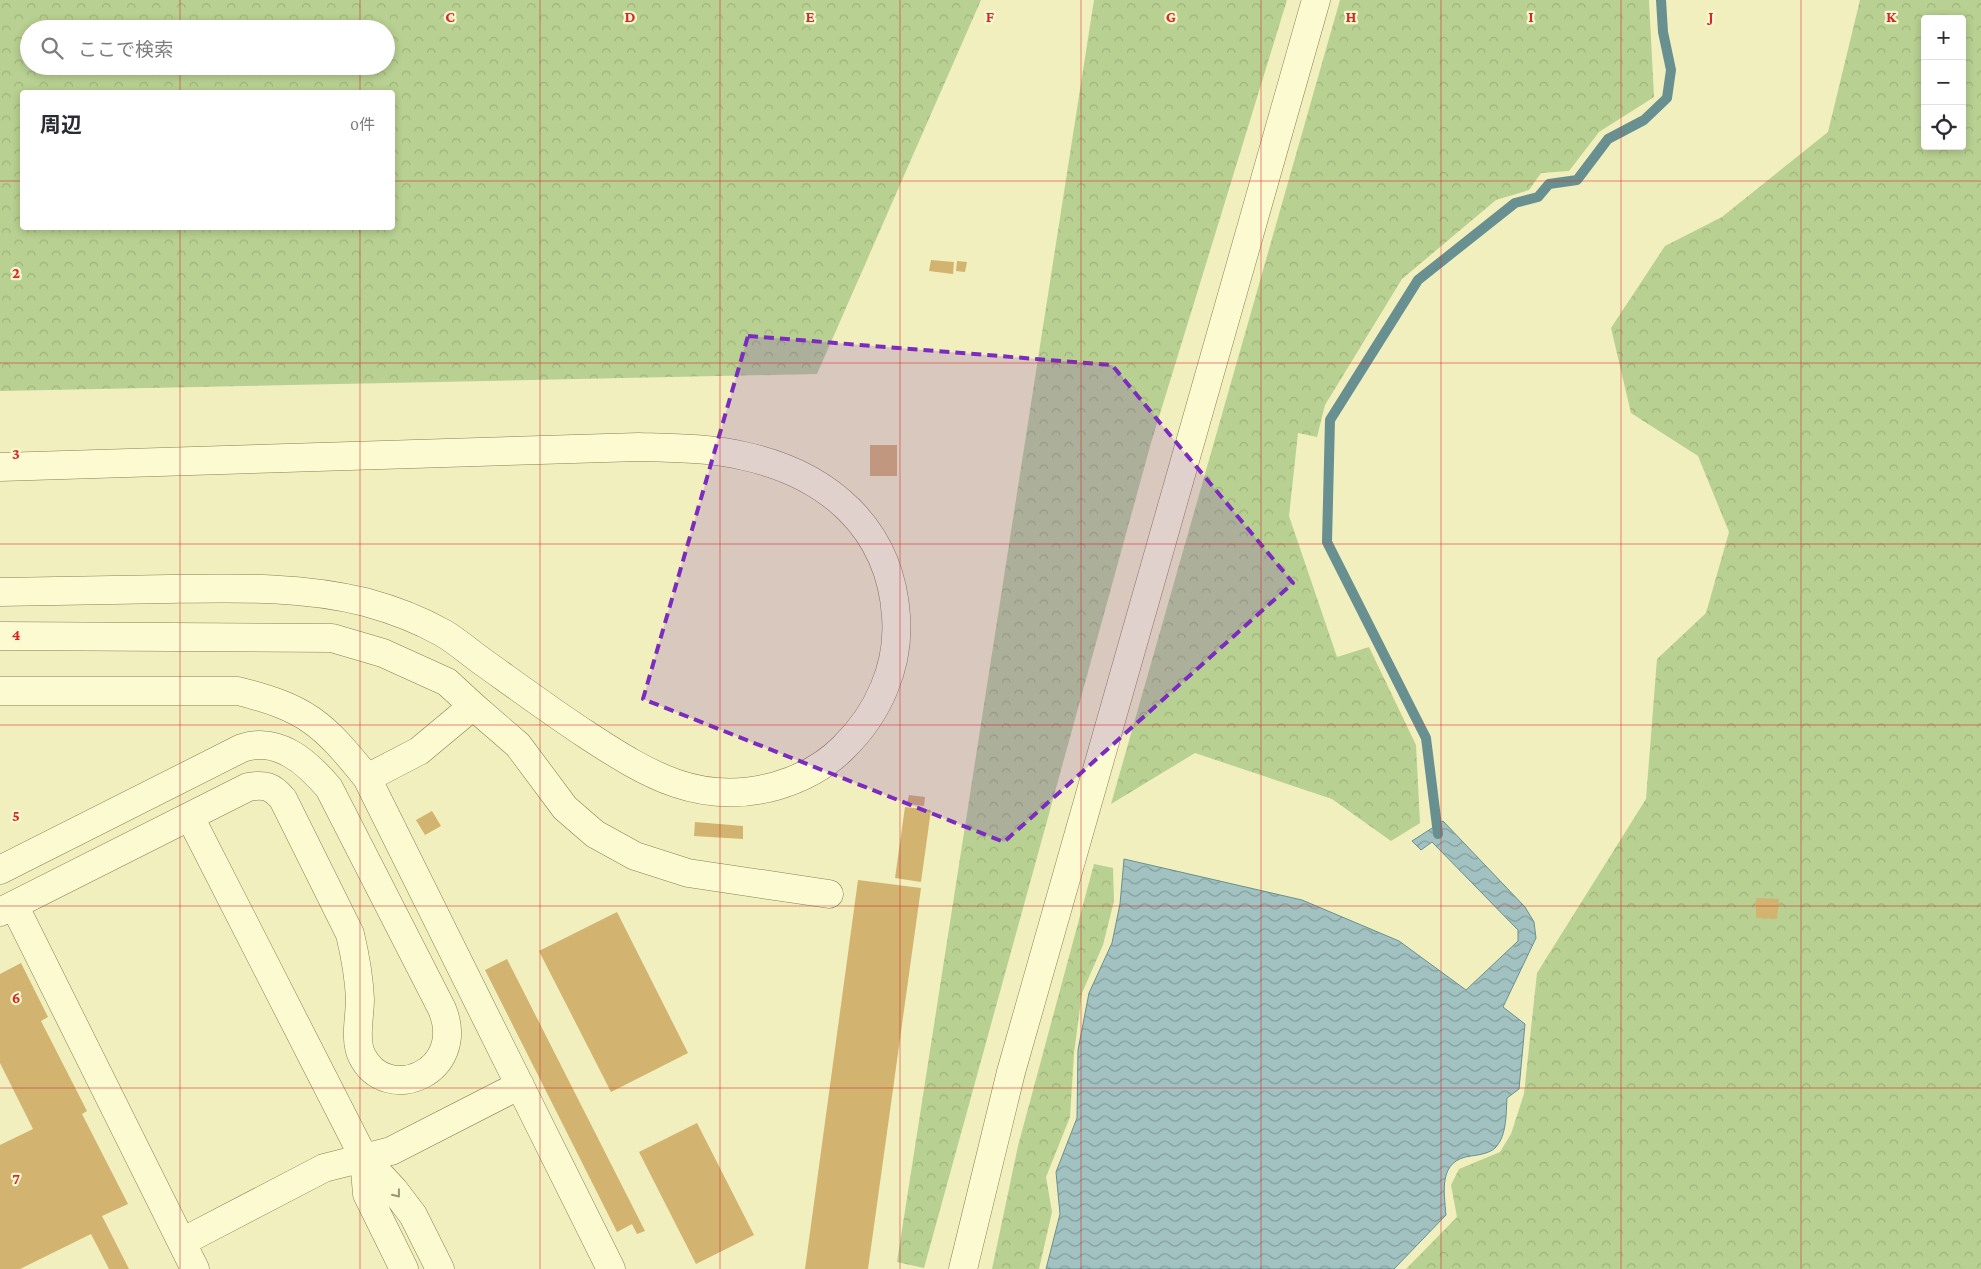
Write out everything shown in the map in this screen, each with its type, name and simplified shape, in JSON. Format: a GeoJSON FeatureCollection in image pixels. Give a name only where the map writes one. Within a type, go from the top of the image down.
{"type":"FeatureCollection","features":[{"type":"Feature","properties":{"kind":"street"},"geometry":{"type":"LineString","coordinates":[[963,1269],[1011,1072],[1316,0]]}},
{"type":"Feature","properties":{"kind":"street"},"geometry":{"type":"LineString","coordinates":[[0,467],[639,447],[690,449],[742,455],[802,474],[827,490],[849,508],[878,549],[888,572],[895,598],[897,627],[894,657],[887,684],[875,709],[860,731],[839,752],[819,767],[789,783],[758,791],[726,793],[692,789],[661,779],[630,763],[561,718],[444,634],[405,615],[367,602],[315,592],[262,587],[0,592]]}},
{"type":"Feature","properties":{"kind":"street"},"geometry":{"type":"LineString","coordinates":[[0,636],[332,638],[383,653],[447,682],[518,745],[565,808],[595,834],[635,856],[688,873],[829,894]]}},
{"type":"Feature","properties":{"kind":"street"},"geometry":{"type":"LineString","coordinates":[[0,691],[238,691],[276,700],[307,716],[337,740],[367,778],[611,1269]]}},
{"type":"Feature","properties":{"kind":"street"},"geometry":{"type":"LineString","coordinates":[[367,778],[418,751],[473,706]]}},
{"type":"Feature","properties":{"kind":"street"},"geometry":{"type":"LineString","coordinates":[[0,870],[242,748],[254,744],[271,745],[287,751],[310,768],[329,788],[442,1010],[447,1021],[447,1045],[438,1063],[422,1075],[404,1079],[383,1076],[366,1063],[359,1044],[360,997],[355,953],[350,934],[283,799],[274,787],[262,785],[248,787],[7,908],[195,1269]]}},
{"type":"Feature","properties":{"kind":"street"},"geometry":{"type":"LineString","coordinates":[[190,817],[364,1158],[394,1190],[413,1215],[440,1269]]}},
{"type":"Feature","properties":{"kind":"street"},"geometry":{"type":"LineString","coordinates":[[182,1242],[324,1168],[391,1151],[520,1085]]}},
{"type":"Feature","properties":{"kind":"street"},"geometry":{"type":"LineString","coordinates":[[364,1158],[367,1194],[404,1269]]}},
{"type":"Feature","properties":{"kind":"highlighted area"},"geometry":{"type":"Polygon","coordinates":[[[748,336],[1112,365],[1293,583],[1004,842],[643,699],[748,336]]]}},
{"type":"Feature","properties":{"kind":"green space"},"geometry":{"type":"Polygon","coordinates":[[[0,0],[981,0],[817,374],[0,391],[0,0]]]}},
{"type":"Feature","properties":{"kind":"green space"},"geometry":{"type":"Polygon","coordinates":[[[1094,0],[1287,0],[1151,443],[924,1268],[897,1262],[1094,0]]]}},
{"type":"Feature","properties":{"kind":"green space"},"geometry":{"type":"Polygon","coordinates":[[[1340,0],[1649,0],[1654,97],[1599,132],[1569,171],[1541,173],[1529,190],[1496,200],[1402,279],[1325,405],[1317,437],[1298,433],[1289,516],[1337,657],[1369,647],[1416,745],[1420,823],[1391,841],[1332,799],[1195,753],[1111,804],[1340,0]]]}},
{"type":"Feature","properties":{"kind":"green space"},"geometry":{"type":"Polygon","coordinates":[[[1860,0],[1981,0],[1981,1269],[1406,1269],[1457,1217],[1451,1185],[1459,1169],[1500,1152],[1511,1134],[1524,1094],[1537,973],[1646,799],[1657,659],[1706,613],[1729,532],[1698,456],[1631,413],[1611,328],[1665,246],[1722,217],[1828,132],[1860,0]]]}},
{"type":"Feature","properties":{"kind":"green space"},"geometry":{"type":"Polygon","coordinates":[[[1094,864],[1113,868],[1114,901],[1103,945],[1082,993],[1074,1053],[1070,1117],[1046,1177],[1052,1212],[1039,1269],[992,1269],[1018,1146],[1094,864]]]}},
{"type":"Feature","properties":{"kind":"water"},"geometry":{"type":"Polygon","coordinates":[[[1443,821],[1525,907],[1534,922],[1536,938],[1503,1007],[1525,1024],[1519,1089],[1507,1098],[1504,1130],[1496,1147],[1485,1153],[1460,1159],[1448,1170],[1444,1187],[1446,1215],[1394,1269],[1046,1269],[1060,1214],[1056,1172],[1077,1118],[1078,1050],[1089,993],[1112,943],[1120,904],[1124,859],[1302,900],[1399,941],[1466,990],[1518,941],[1518,930],[1432,842],[1421,850],[1412,841],[1443,821]]]}},
{"type":"Feature","properties":{"kind":"building"},"geometry":{"type":"Polygon","coordinates":[[[931,260],[954,262],[953,274],[929,271],[931,260]]]}},
{"type":"Feature","properties":{"kind":"building"},"geometry":{"type":"Polygon","coordinates":[[[957,261],[967,262],[965,272],[956,271],[957,261]]]}},
{"type":"Feature","properties":{"kind":"building"},"geometry":{"type":"Polygon","coordinates":[[[870,445],[897,445],[897,476],[870,476],[870,445]]]}},
{"type":"Feature","properties":{"kind":"building"},"geometry":{"type":"Polygon","coordinates":[[[909,795],[925,797],[924,806],[907,804],[909,795]]]}},
{"type":"Feature","properties":{"kind":"building"},"geometry":{"type":"Polygon","coordinates":[[[905,807],[931,810],[921,882],[895,878],[905,807]]]}},
{"type":"Feature","properties":{"kind":"building"},"geometry":{"type":"Polygon","coordinates":[[[432,811],[441,826],[425,835],[416,820],[432,811]]]}},
{"type":"Feature","properties":{"kind":"building"},"geometry":{"type":"Polygon","coordinates":[[[695,822],[743,826],[743,839],[694,836],[695,822]]]}},
{"type":"Feature","properties":{"kind":"building"},"geometry":{"type":"Polygon","coordinates":[[[858,880],[921,888],[868,1269],[805,1269],[858,880]]]}},
{"type":"Feature","properties":{"kind":"building"},"geometry":{"type":"Polygon","coordinates":[[[1756,898],[1779,899],[1777,919],[1756,918],[1756,898]]]}},
{"type":"Feature","properties":{"kind":"building"},"geometry":{"type":"Polygon","coordinates":[[[617,912],[688,1053],[611,1092],[539,951],[617,912]]]}},
{"type":"Feature","properties":{"kind":"building"},"geometry":{"type":"Polygon","coordinates":[[[507,959],[645,1231],[637,1234],[632,1224],[617,1232],[485,970],[507,959]]]}},
{"type":"Feature","properties":{"kind":"building"},"geometry":{"type":"Polygon","coordinates":[[[21,963],[48,1017],[41,1021],[87,1111],[82,1114],[128,1204],[102,1216],[129,1269],[109,1269],[91,1234],[20,1269],[0,1269],[0,1145],[33,1129],[0,1063],[0,974],[21,963]]]}},
{"type":"Feature","properties":{"kind":"building"},"geometry":{"type":"Polygon","coordinates":[[[697,1123],[754,1235],[696,1264],[639,1152],[697,1123]]]}},
{"type":"Feature","properties":{"kind":"waterway"},"geometry":{"type":"LineString","coordinates":[[1438,834],[1426,738],[1327,542],[1330,420],[1418,280],[1515,203],[1538,197],[1549,184],[1577,180],[1608,139],[1644,120],[1667,98],[1671,70],[1663,32],[1661,0]]}}]}
